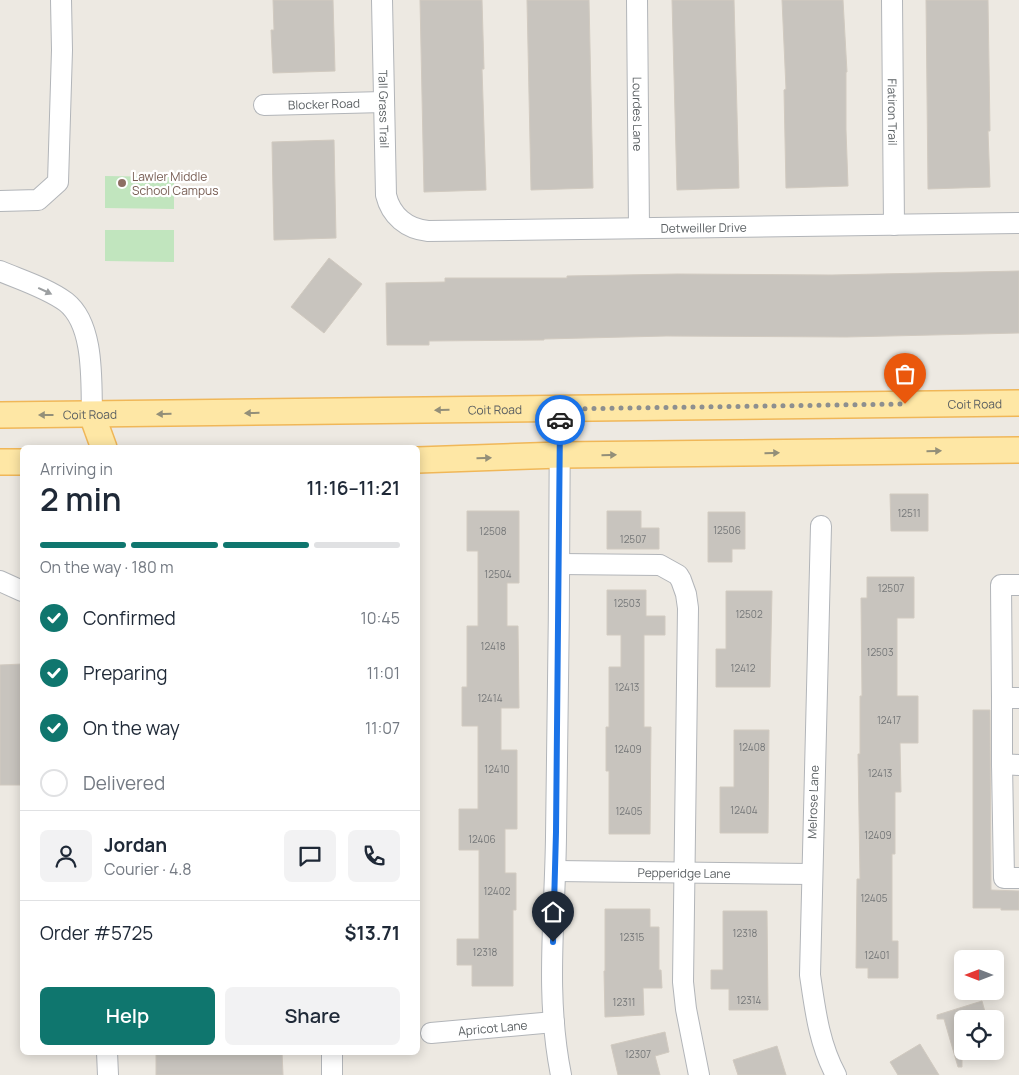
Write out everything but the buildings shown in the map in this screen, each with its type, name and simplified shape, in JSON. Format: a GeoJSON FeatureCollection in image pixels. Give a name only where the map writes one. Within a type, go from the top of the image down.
{"type":"FeatureCollection","features":[{"type":"Feature","properties":{"kind":"main road","name":"Coit Road"},"geometry":{"type":"LineString","coordinates":[[0,414],[92,415],[1019,403]]}},
{"type":"Feature","properties":{"kind":"main road"},"geometry":{"type":"LineString","coordinates":[[85,445],[92,415]]}},
{"type":"Feature","properties":{"kind":"main road"},"geometry":{"type":"LineString","coordinates":[[92,415],[103,445]]}},
{"type":"Feature","properties":{"kind":"main road"},"geometry":{"type":"LineString","coordinates":[[420,460],[560,456],[1019,450]]}},
{"type":"Feature","properties":{"kind":"main road"},"geometry":{"type":"LineString","coordinates":[[0,462],[20,462]]}},
{"type":"Feature","properties":{"kind":"street"},"geometry":{"type":"LineString","coordinates":[[0,201],[38,200],[58,182],[62,50],[61,0]]}},
{"type":"Feature","properties":{"kind":"street","name":"Tall Grass Trail"},"geometry":{"type":"LineString","coordinates":[[382,0],[385,188],[387,202],[394,214]]}},
{"type":"Feature","properties":{"kind":"street","name":"Lourdes Lane"},"geometry":{"type":"LineString","coordinates":[[637,0],[639,228]]}},
{"type":"Feature","properties":{"kind":"street","name":"Flatiron Trail"},"geometry":{"type":"LineString","coordinates":[[892,0],[894,225]]}},
{"type":"Feature","properties":{"kind":"street","name":"Blocker Road"},"geometry":{"type":"LineString","coordinates":[[264,105],[384,102]]}},
{"type":"Feature","properties":{"kind":"street","name":"Detweiller Drive"},"geometry":{"type":"LineString","coordinates":[[394,214],[406,225],[428,231],[1019,223]]}},
{"type":"Feature","properties":{"kind":"street"},"geometry":{"type":"LineString","coordinates":[[0,271],[50,293],[67,303],[76,315],[87,337],[91,375],[92,415]]}},
{"type":"Feature","properties":{"kind":"street"},"geometry":{"type":"LineString","coordinates":[[560,409],[556,871],[551,977],[555,1044],[562,1075]]}},
{"type":"Feature","properties":{"kind":"street","name":"Melrose Lane"},"geometry":{"type":"LineString","coordinates":[[821,526],[810,975],[816,1020],[831,1066],[836,1075]]}},
{"type":"Feature","properties":{"kind":"street"},"geometry":{"type":"LineString","coordinates":[[560,564],[660,565],[678,575],[684,586],[688,608],[683,982],[690,1032],[699,1075]]}},
{"type":"Feature","properties":{"kind":"street"},"geometry":{"type":"LineString","coordinates":[[0,581],[20,590]]}},
{"type":"Feature","properties":{"kind":"street"},"geometry":{"type":"LineString","coordinates":[[1019,585],[1002,585],[1010,698],[1011,764],[1004,878],[1019,878]]}},
{"type":"Feature","properties":{"kind":"street","name":"Pepperidge Lane"},"geometry":{"type":"LineString","coordinates":[[556,871],[811,874]]}},
{"type":"Feature","properties":{"kind":"street","name":"Apricot Lane"},"geometry":{"type":"LineString","coordinates":[[431,1033],[554,1022]]}},
{"type":"Feature","properties":{"kind":"street"},"geometry":{"type":"LineString","coordinates":[[107,1055],[108,1075]]}},
{"type":"Feature","properties":{"kind":"street"},"geometry":{"type":"LineString","coordinates":[[332,1055],[332,1075]]}},
{"type":"Feature","properties":{"kind":"green space"},"geometry":{"type":"Polygon","coordinates":[[[105,176],[174,177],[174,209],[105,208],[105,176]]]}},
{"type":"Feature","properties":{"kind":"green space"},"geometry":{"type":"Polygon","coordinates":[[[105,230],[174,230],[174,262],[105,261],[105,230]]]}},
{"type":"Feature","properties":{"kind":"way so far"},"geometry":{"type":"LineString","coordinates":[[560,420],[560,409],[905,404]]}},
{"type":"Feature","properties":{"kind":"place","name":"Lawler Middle School Campus"},"geometry":{"type":"Point","coordinates":[122,183]}},
{"type":"Feature","properties":{"kind":"route"},"geometry":{"type":"LineString","coordinates":[[553,942],[556,871],[560,420]]}}]}
